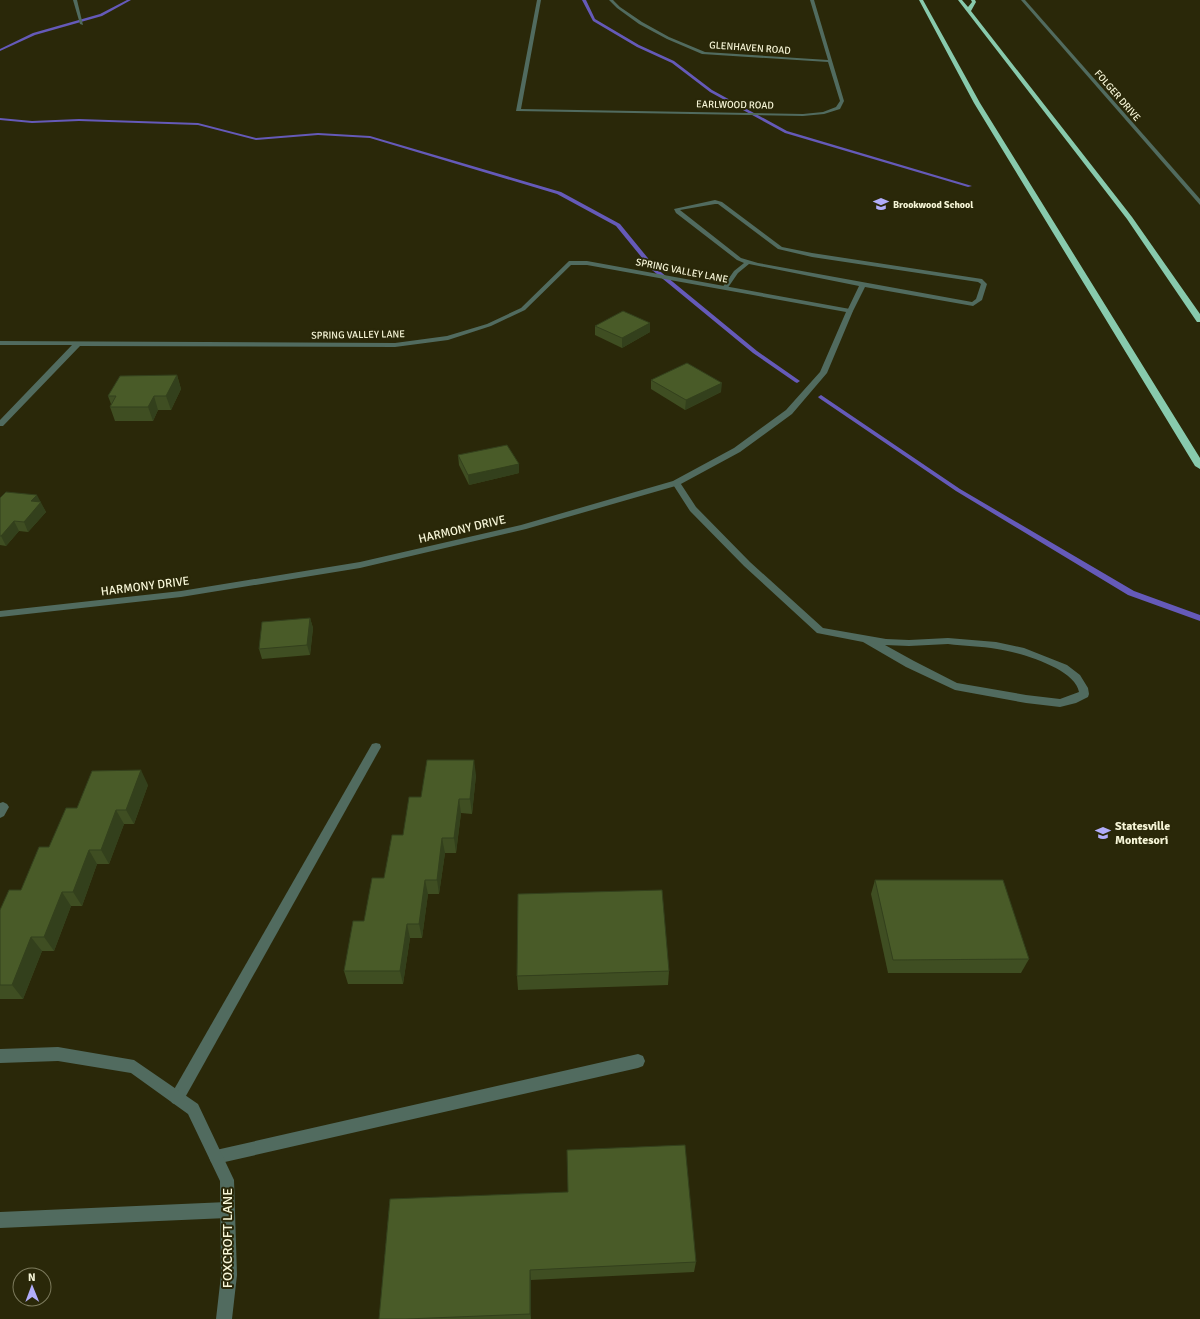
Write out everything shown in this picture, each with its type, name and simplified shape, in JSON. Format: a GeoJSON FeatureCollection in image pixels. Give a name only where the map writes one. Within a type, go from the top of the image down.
{"type":"FeatureCollection","features":[{"type":"Feature","properties":{"kind":"highway"},"geometry":{"type":"LineString","coordinates":[[921,0],[977,103],[1200,466]]}},
{"type":"Feature","properties":{"kind":"highway"},"geometry":{"type":"LineString","coordinates":[[960,0],[1130,218],[1200,320]]}},
{"type":"Feature","properties":{"kind":"highway"},"geometry":{"type":"LineString","coordinates":[[968,11],[974,2],[973,0]]}},
{"type":"Feature","properties":{"kind":"street"},"geometry":{"type":"LineString","coordinates":[[75,0],[82,24]]}},
{"type":"Feature","properties":{"kind":"street","name":"EARLWOOD ROAD"},"geometry":{"type":"LineString","coordinates":[[539,0],[518,110],[803,115],[824,113],[838,108],[842,101],[812,0]]}},
{"type":"Feature","properties":{"kind":"street","name":"GLENHAVEN ROAD"},"geometry":{"type":"LineString","coordinates":[[611,0],[623,12],[634,19],[693,49],[704,53],[830,61]]}},
{"type":"Feature","properties":{"kind":"street","name":"FOLGER DRIVE"},"geometry":{"type":"LineString","coordinates":[[1023,0],[1200,203]]}},
{"type":"Feature","properties":{"kind":"street"},"geometry":{"type":"LineString","coordinates":[[715,202],[720,203],[780,248],[812,255],[980,280],[984,284],[979,300],[973,304],[863,285],[805,275],[739,260],[678,212],[677,208],[715,202]]}},
{"type":"Feature","properties":{"kind":"street"},"geometry":{"type":"LineString","coordinates":[[725,288],[736,272],[748,262]]}},
{"type":"Feature","properties":{"kind":"street","name":"SPRING VALLEY LANE"},"geometry":{"type":"LineString","coordinates":[[78,342],[395,345],[448,338],[490,325],[523,309],[569,263],[587,263],[850,311]]}},
{"type":"Feature","properties":{"kind":"street","name":"HARMONY DRIVE"},"geometry":{"type":"LineString","coordinates":[[0,614],[181,594],[360,565],[523,528],[676,482],[737,450],[789,412],[823,373],[863,285]]}},
{"type":"Feature","properties":{"kind":"street"},"geometry":{"type":"LineString","coordinates":[[0,343],[78,342]]}},
{"type":"Feature","properties":{"kind":"street"},"geometry":{"type":"LineString","coordinates":[[0,424],[78,342]]}},
{"type":"Feature","properties":{"kind":"street"},"geometry":{"type":"LineString","coordinates":[[676,482],[693,509],[746,564],[820,631],[866,639],[909,643],[948,641],[974,642],[1024,651],[1051,662],[1067,671],[1076,678],[1083,688],[1084,694],[1072,700],[1060,702],[1026,699],[955,686],[910,664],[866,639]]}},
{"type":"Feature","properties":{"kind":"street"},"geometry":{"type":"LineString","coordinates":[[177,1098],[376,747]]}},
{"type":"Feature","properties":{"kind":"street","name":"FOXCROFT LANE"},"geometry":{"type":"LineString","coordinates":[[0,1056],[58,1054],[134,1067],[193,1109],[227,1180],[229,1275],[224,1319]]}},
{"type":"Feature","properties":{"kind":"street"},"geometry":{"type":"LineString","coordinates":[[216,1158],[638,1061]]}},
{"type":"Feature","properties":{"kind":"street"},"geometry":{"type":"LineString","coordinates":[[0,1220],[227,1210]]}},
{"type":"Feature","properties":{"kind":"building"},"geometry":{"type":"Polygon","coordinates":[[[623,311],[650,323],[622,338],[595,326],[623,311]]]}},
{"type":"Feature","properties":{"kind":"building"},"geometry":{"type":"Polygon","coordinates":[[[687,363],[722,383],[686,400],[651,380],[687,363]]]}},
{"type":"Feature","properties":{"kind":"building"},"geometry":{"type":"Polygon","coordinates":[[[177,375],[166,396],[154,396],[148,407],[110,407],[116,396],[108,396],[120,376],[177,375]]]}},
{"type":"Feature","properties":{"kind":"building"},"geometry":{"type":"Polygon","coordinates":[[[507,445],[519,464],[468,475],[458,455],[507,445]]]}},
{"type":"Feature","properties":{"kind":"building"},"geometry":{"type":"Polygon","coordinates":[[[6,492],[37,495],[31,501],[41,502],[24,522],[14,521],[0,536],[0,498],[6,492]]]}},
{"type":"Feature","properties":{"kind":"building"},"geometry":{"type":"Polygon","coordinates":[[[310,618],[307,645],[259,649],[262,622],[310,618]]]}},
{"type":"Feature","properties":{"kind":"building"},"geometry":{"type":"Polygon","coordinates":[[[427,760],[474,760],[470,799],[459,799],[454,838],[442,838],[437,880],[425,880],[419,924],[407,924],[400,971],[344,971],[353,921],[364,921],[372,878],[384,878],[392,835],[403,835],[409,797],[421,797],[427,760]]]}},
{"type":"Feature","properties":{"kind":"building"},"geometry":{"type":"Polygon","coordinates":[[[141,770],[126,810],[116,810],[101,850],[89,850],[73,892],[62,892],[44,937],[31,937],[12,985],[0,985],[0,910],[9,890],[21,890],[39,847],[49,847],[66,808],[77,808],[92,771],[141,770]]]}},
{"type":"Feature","properties":{"kind":"building"},"geometry":{"type":"Polygon","coordinates":[[[875,880],[1003,880],[1029,959],[893,960],[875,880]]]}},
{"type":"Feature","properties":{"kind":"building"},"geometry":{"type":"Polygon","coordinates":[[[662,890],[669,971],[517,976],[518,894],[662,890]]]}},
{"type":"Feature","properties":{"kind":"building"},"geometry":{"type":"Polygon","coordinates":[[[685,1145],[696,1262],[530,1270],[530,1314],[379,1319],[390,1199],[568,1192],[567,1150],[685,1145]]]}},
{"type":"Feature","properties":{"kind":"waterway"},"geometry":{"type":"LineString","coordinates":[[0,50],[34,34],[101,15],[129,0]]}},
{"type":"Feature","properties":{"kind":"waterway"},"geometry":{"type":"LineString","coordinates":[[584,0],[594,20],[638,46],[673,62],[711,91],[786,132],[970,186]]}},
{"type":"Feature","properties":{"kind":"waterway"},"geometry":{"type":"LineString","coordinates":[[0,119],[32,122],[79,120],[198,124],[256,139],[318,134],[370,137],[559,193],[618,225],[654,269],[755,352],[797,381]]}},
{"type":"Feature","properties":{"kind":"waterway"},"geometry":{"type":"LineString","coordinates":[[821,397],[958,490],[1131,593],[1200,618]]}},
{"type":"Feature","properties":{"kind":"place","name":"Brookwood School"},"geometry":{"type":"Point","coordinates":[881,204]}},
{"type":"Feature","properties":{"kind":"place","name":"Statesville Montesori"},"geometry":{"type":"Point","coordinates":[1103,833]}}]}
